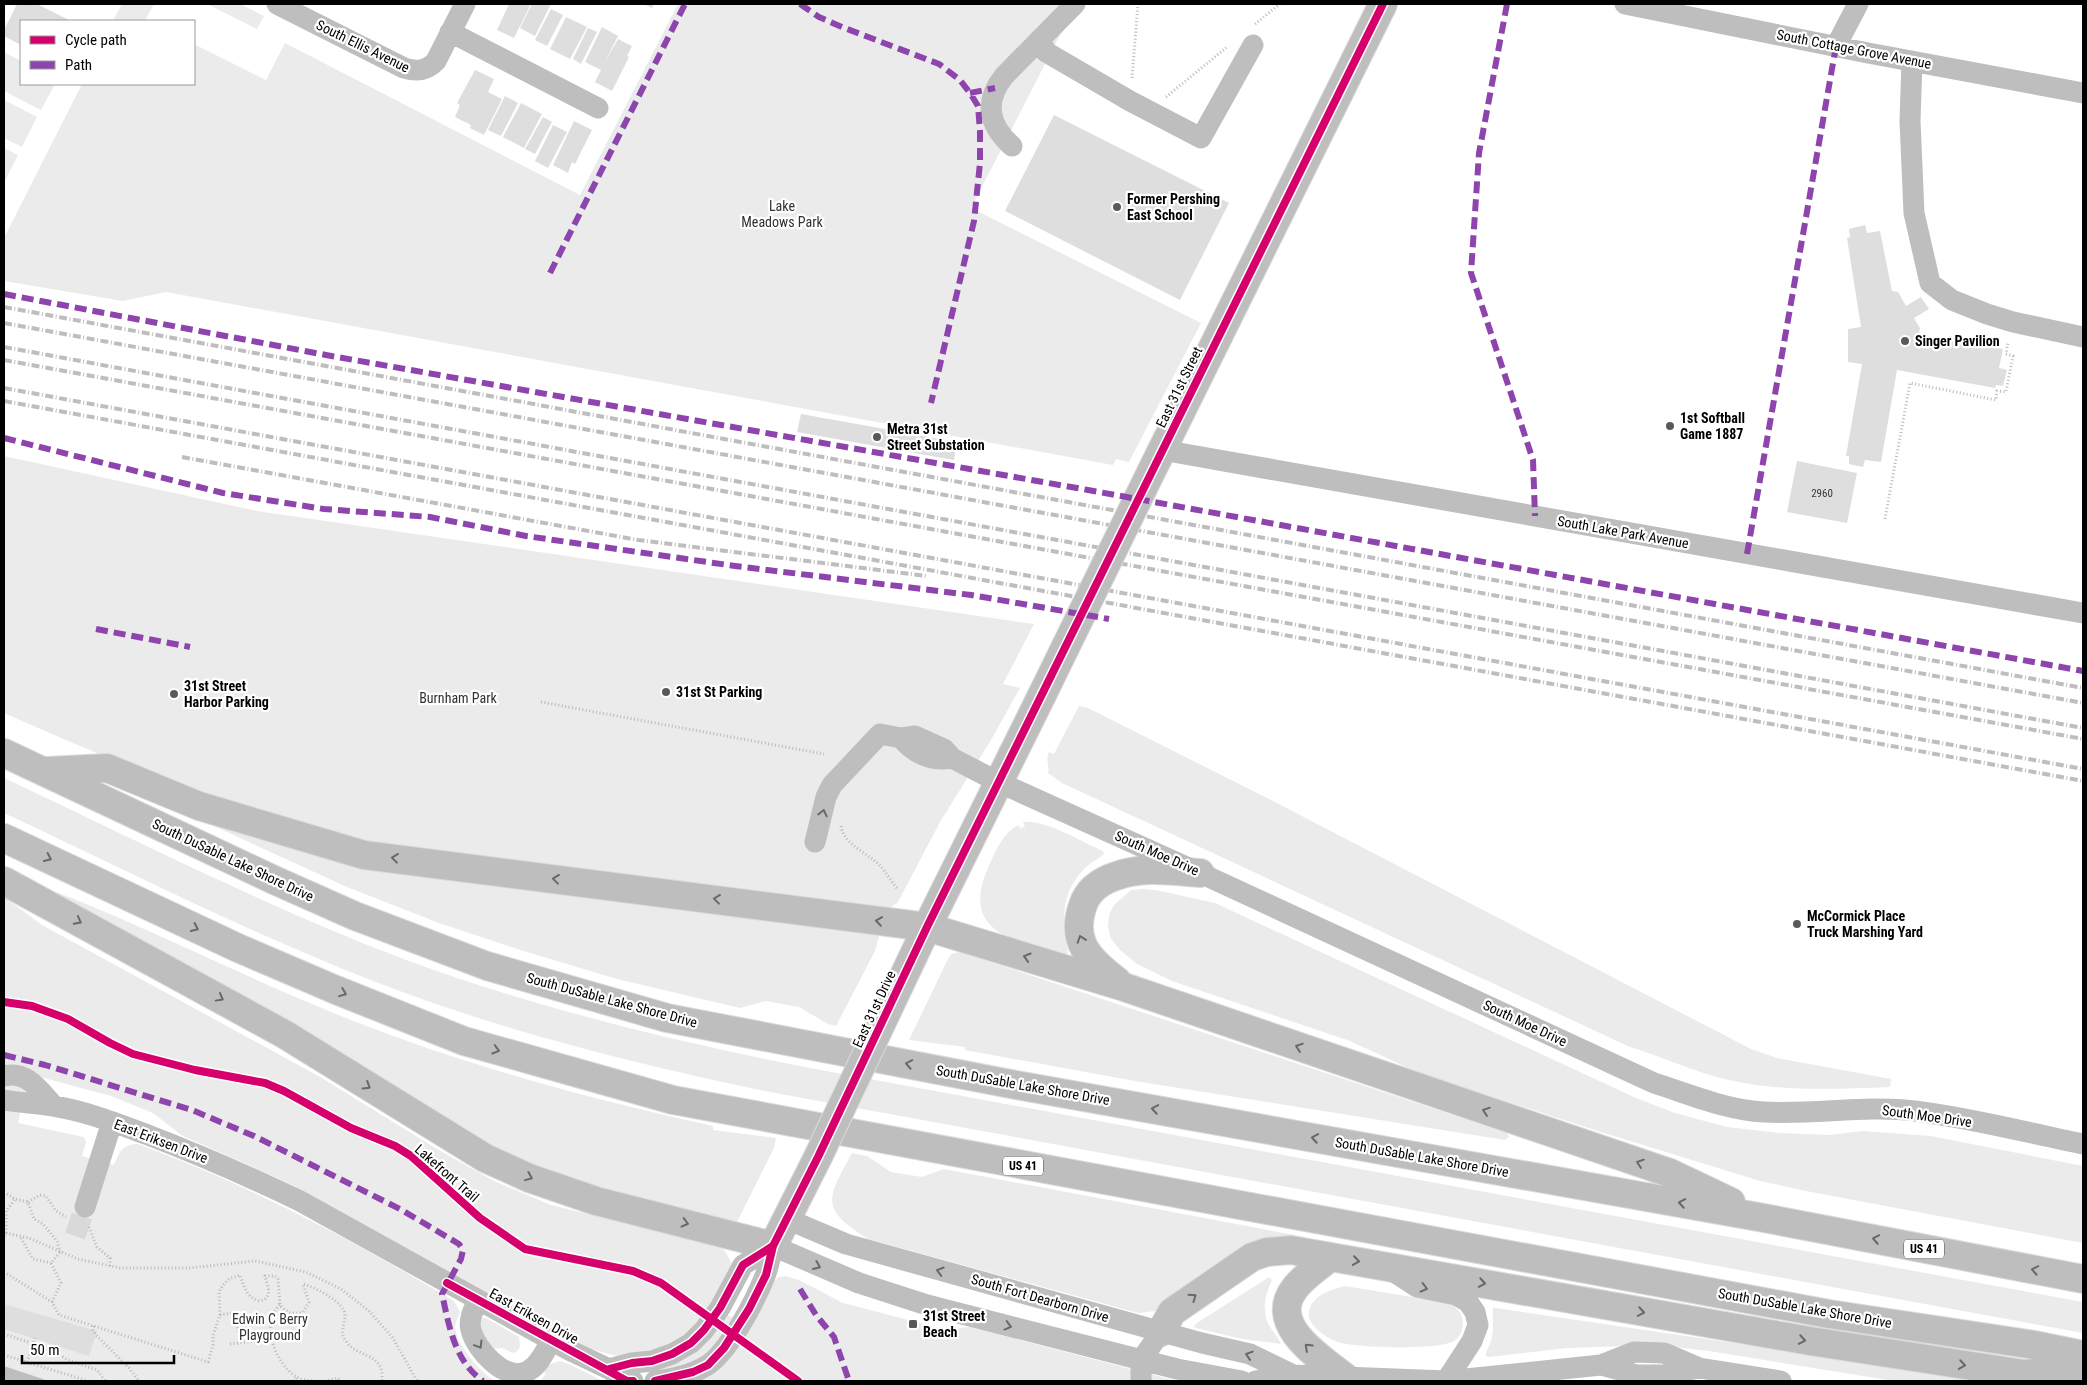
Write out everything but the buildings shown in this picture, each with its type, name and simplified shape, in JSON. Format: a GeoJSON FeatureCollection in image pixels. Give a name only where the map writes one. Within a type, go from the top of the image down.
{"type":"FeatureCollection","features":[{"type":"Feature","properties":{"kind":"main road","name":"East 31st Street"},"geometry":{"type":"LineString","coordinates":[[998,782],[1383,4]]}},
{"type":"Feature","properties":{"kind":"main road","name":"South DuSable Lake Shore Drive"},"geometry":{"type":"LineString","coordinates":[[4,753],[355,916],[487,966],[667,1018],[1016,1085],[1764,1218],[2083,1280]]}},
{"type":"Feature","properties":{"kind":"main road"},"geometry":{"type":"LineString","coordinates":[[43,771],[107,768],[199,806],[364,854],[927,927],[1124,987],[1670,1173],[1764,1218]]}},
{"type":"Feature","properties":{"kind":"main road","name":"East 31st Drive"},"geometry":{"type":"LineString","coordinates":[[773,1246],[818,1157],[998,782]]}},
{"type":"Feature","properties":{"kind":"main road","name":"South DuSable Lake Shore Drive"},"geometry":{"type":"LineString","coordinates":[[4,838],[238,948],[336,990],[464,1041],[673,1100],[1829,1314],[2034,1345],[2083,1355]]}},
{"type":"Feature","properties":{"kind":"main road"},"geometry":{"type":"LineString","coordinates":[[1124,987],[1102,970],[1088,955],[1078,936],[1078,919],[1086,898],[1099,883],[1135,871],[1161,870],[1200,873]]}},
{"type":"Feature","properties":{"kind":"main road"},"geometry":{"type":"LineString","coordinates":[[4,881],[284,1034],[484,1158],[529,1178],[596,1201],[773,1246]]}},
{"type":"Feature","properties":{"kind":"main road"},"geometry":{"type":"LineString","coordinates":[[1161,1332],[1172,1312],[1252,1257],[1267,1252],[1291,1250],[1791,1338],[2024,1374],[2083,1368]]}},
{"type":"Feature","properties":{"kind":"main road"},"geometry":{"type":"LineString","coordinates":[[1330,1257],[1294,1288],[1286,1316],[1291,1328],[1306,1346],[1346,1378]]}},
{"type":"Feature","properties":{"kind":"street","name":"South Ellis Avenue"},"geometry":{"type":"LineString","coordinates":[[277,4],[413,71],[430,67],[436,61],[450,32]]}},
{"type":"Feature","properties":{"kind":"street"},"geometry":{"type":"LineString","coordinates":[[465,4],[450,32],[598,108]]}},
{"type":"Feature","properties":{"kind":"street"},"geometry":{"type":"LineString","coordinates":[[1012,146],[1001,136],[993,121],[991,104],[995,88],[1004,76],[1075,4]]}},
{"type":"Feature","properties":{"kind":"street","name":"South Cottage Grove Avenue"},"geometry":{"type":"LineString","coordinates":[[1624,4],[2083,93]]}},
{"type":"Feature","properties":{"kind":"street"},"geometry":{"type":"LineString","coordinates":[[1836,46],[1858,4]]}},
{"type":"Feature","properties":{"kind":"street"},"geometry":{"type":"LineString","coordinates":[[1040,39],[1046,52],[1130,101],[1201,138],[1254,35]]}},
{"type":"Feature","properties":{"kind":"street"},"geometry":{"type":"LineString","coordinates":[[1912,61],[1910,121],[1914,213],[1930,283],[1952,300],[1987,314],[2013,322],[2083,337]]}},
{"type":"Feature","properties":{"kind":"street","name":"South Lake Park Avenue"},"geometry":{"type":"LineString","coordinates":[[1158,458],[2083,613]]}},
{"type":"Feature","properties":{"kind":"street","name":"South Moe Drive"},"geometry":{"type":"LineString","coordinates":[[815,842],[826,797],[832,785],[880,734],[900,738],[911,750],[938,761],[952,758],[998,782],[1200,873],[1654,1083],[1713,1102],[1762,1112],[1806,1113],[1874,1108],[1915,1111],[2083,1144]]}},
{"type":"Feature","properties":{"kind":"street"},"geometry":{"type":"LineString","coordinates":[[4,1076],[28,1078],[54,1106]]}},
{"type":"Feature","properties":{"kind":"street"},"geometry":{"type":"LineString","coordinates":[[4,1087],[25,1091],[54,1106]]}},
{"type":"Feature","properties":{"kind":"street"},"geometry":{"type":"LineString","coordinates":[[4,1100],[23,1104],[54,1106]]}},
{"type":"Feature","properties":{"kind":"street"},"geometry":{"type":"LineString","coordinates":[[4,1114],[20,1117],[54,1106]]}},
{"type":"Feature","properties":{"kind":"street","name":"East Eriksen Drive"},"geometry":{"type":"LineString","coordinates":[[54,1106],[112,1122],[197,1154],[300,1201],[478,1300],[627,1380],[633,1381]]}},
{"type":"Feature","properties":{"kind":"street"},"geometry":{"type":"LineString","coordinates":[[87,1200],[112,1122]]}},
{"type":"Feature","properties":{"kind":"street","name":"South Fort Dearborn Drive"},"geometry":{"type":"LineString","coordinates":[[787,1219],[846,1244],[1161,1332],[1250,1354],[1293,1375]]}},
{"type":"Feature","properties":{"kind":"street"},"geometry":{"type":"LineString","coordinates":[[773,1246],[859,1284],[927,1304],[1176,1369],[1242,1381]]}},
{"type":"Feature","properties":{"kind":"street"},"geometry":{"type":"LineString","coordinates":[[609,1369],[632,1363],[652,1362],[672,1354],[691,1343],[704,1330],[720,1308],[743,1265],[773,1246]]}},
{"type":"Feature","properties":{"kind":"street"},"geometry":{"type":"LineString","coordinates":[[655,1381],[672,1379],[708,1365],[724,1348],[749,1309],[766,1275],[773,1246]]}},
{"type":"Feature","properties":{"kind":"street"},"geometry":{"type":"LineString","coordinates":[[1382,1265],[1417,1287],[1456,1296],[1468,1302],[1475,1312],[1478,1325],[1472,1341],[1446,1381]]}},
{"type":"Feature","properties":{"kind":"street"},"geometry":{"type":"LineString","coordinates":[[478,1300],[470,1317],[471,1330],[476,1341],[494,1363],[515,1377],[538,1364],[552,1340]]}},
{"type":"Feature","properties":{"kind":"street"},"geometry":{"type":"LineString","coordinates":[[1141,1381],[1140,1360],[1161,1332]]}},
{"type":"Feature","properties":{"kind":"street","name":"South Fort Dearborn Drive"},"geometry":{"type":"LineString","coordinates":[[1254,1381],[1293,1375],[1446,1381],[1601,1365],[1634,1352],[1664,1353],[1699,1368],[1780,1381]]}},
{"type":"Feature","properties":{"kind":"path"},"geometry":{"type":"LineString","coordinates":[[1130,101],[1138,4]]}},
{"type":"Feature","properties":{"kind":"path"},"geometry":{"type":"LineString","coordinates":[[1254,35],[1280,4]]}},
{"type":"Feature","properties":{"kind":"path"},"geometry":{"type":"LineString","coordinates":[[1150,111],[1232,43]]}},
{"type":"Feature","properties":{"kind":"path"},"geometry":{"type":"LineString","coordinates":[[1885,519],[1910,383],[1996,400],[1997,391],[2006,392],[2013,356],[2006,354],[2009,336]]}},
{"type":"Feature","properties":{"kind":"path"},"geometry":{"type":"LineString","coordinates":[[541,702],[824,754]]}},
{"type":"Feature","properties":{"kind":"path"},"geometry":{"type":"LineString","coordinates":[[840,818],[842,830],[849,840],[862,853],[876,861],[888,879],[898,889]]}},
{"type":"Feature","properties":{"kind":"path"},"geometry":{"type":"LineString","coordinates":[[4,1192],[15,1199],[28,1202],[34,1219],[43,1224],[56,1241],[60,1252]]}},
{"type":"Feature","properties":{"kind":"path"},"geometry":{"type":"LineString","coordinates":[[15,1199],[6,1211],[5,1234],[29,1238],[86,1262],[120,1268],[183,1268],[255,1261],[306,1272],[341,1289],[369,1311],[393,1338],[404,1354],[417,1381]]}},
{"type":"Feature","properties":{"kind":"path"},"geometry":{"type":"LineString","coordinates":[[21,1238],[34,1259],[51,1263]]}},
{"type":"Feature","properties":{"kind":"path"},"geometry":{"type":"LineString","coordinates":[[51,1263],[60,1252]]}},
{"type":"Feature","properties":{"kind":"path"},"geometry":{"type":"LineString","coordinates":[[51,1263],[61,1283],[52,1302]]}},
{"type":"Feature","properties":{"kind":"path"},"geometry":{"type":"LineString","coordinates":[[4,1272],[52,1302],[59,1315],[208,1362],[214,1345],[213,1335],[220,1314],[219,1298],[223,1285],[239,1274],[250,1297],[260,1301],[266,1297],[269,1290],[265,1276],[277,1277],[280,1305],[289,1312],[296,1314],[303,1312],[309,1302],[303,1284],[336,1301],[342,1308],[345,1314],[342,1329],[346,1343],[378,1363],[382,1381]]}},
{"type":"Feature","properties":{"kind":"path"},"geometry":{"type":"LineString","coordinates":[[280,1305],[275,1309],[271,1317],[272,1340],[279,1358],[296,1376],[308,1381],[316,1381]]}},
{"type":"Feature","properties":{"kind":"path"},"geometry":{"type":"LineString","coordinates":[[220,1314],[233,1313],[242,1342]]}},
{"type":"Feature","properties":{"kind":"path"},"geometry":{"type":"LineString","coordinates":[[93,1326],[92,1330],[96,1335],[139,1381]]}},
{"type":"Feature","properties":{"kind":"path"},"geometry":{"type":"LineString","coordinates":[[4,1334],[52,1350],[68,1360],[97,1370],[105,1381]]}},
{"type":"Feature","properties":{"kind":"path"},"geometry":{"type":"LineString","coordinates":[[27,1362],[35,1338]]}},
{"type":"Feature","properties":{"kind":"path"},"geometry":{"type":"LineString","coordinates":[[230,1344],[272,1340]]}},
{"type":"Feature","properties":{"kind":"path"},"geometry":{"type":"LineString","coordinates":[[4,1355],[73,1379],[88,1381]]}},
{"type":"Feature","properties":{"kind":"path"},"geometry":{"type":"LineString","coordinates":[[293,1381],[296,1376]]}},
{"type":"Feature","properties":{"kind":"path"},"geometry":{"type":"LineString","coordinates":[[325,1381],[338,1378],[342,1381]]}},
{"type":"Feature","properties":{"kind":"green space"},"geometry":{"type":"Polygon","coordinates":[[[122,4],[154,4],[146,20],[114,20],[122,4]]]}},
{"type":"Feature","properties":{"kind":"green space"},"geometry":{"type":"Polygon","coordinates":[[[207,4],[240,4],[264,16],[257,29],[207,4]]]}},
{"type":"Feature","properties":{"kind":"green space","name":"Lake Meadows Park"},"geometry":{"type":"Polygon","coordinates":[[[678,4],[1076,4],[971,208],[1201,323],[1129,462],[1116,459],[1113,465],[166,292],[123,301],[4,281],[4,238],[81,85],[195,85],[196,45],[266,80],[285,43],[580,195],[678,4]]]}},
{"type":"Feature","properties":{"kind":"green space"},"geometry":{"type":"Polygon","coordinates":[[[4,52],[20,60],[20,85],[54,85],[41,110],[4,91],[4,52]]]}},
{"type":"Feature","properties":{"kind":"green space"},"geometry":{"type":"Polygon","coordinates":[[[4,100],[37,117],[22,147],[4,138],[4,100]]]}},
{"type":"Feature","properties":{"kind":"green space"},"geometry":{"type":"Polygon","coordinates":[[[4,148],[18,155],[4,183],[4,148]]]}},
{"type":"Feature","properties":{"kind":"green space","name":"Burnham Park"},"geometry":{"type":"Polygon","coordinates":[[[4,456],[257,511],[1034,624],[1003,684],[1020,688],[991,740],[940,822],[898,902],[890,908],[882,910],[387,845],[303,826],[222,801],[128,766],[4,713],[4,456]]]}},
{"type":"Feature","properties":{"kind":"green space"},"geometry":{"type":"Polygon","coordinates":[[[1079,706],[1088,708],[1269,799],[1751,1049],[1777,1058],[1891,1079],[1890,1087],[1809,1089],[1749,1084],[1703,1073],[1630,1047],[1062,783],[1048,773],[1048,755],[1049,752],[1054,754],[1079,706]]]}},
{"type":"Feature","properties":{"kind":"green space"},"geometry":{"type":"Polygon","coordinates":[[[4,778],[205,874],[357,941],[458,978],[557,1009],[708,1047],[810,1068],[2083,1302],[2083,1333],[775,1093],[673,1071],[571,1045],[471,1016],[373,981],[279,942],[187,900],[4,813],[4,778]]]}},
{"type":"Feature","properties":{"kind":"green space"},"geometry":{"type":"Polygon","coordinates":[[[205,822],[297,850],[345,861],[879,936],[875,951],[836,1026],[828,1024],[799,1007],[766,1001],[740,1008],[617,979],[527,952],[439,923],[347,887],[205,822]]]}},
{"type":"Feature","properties":{"kind":"green space"},"geometry":{"type":"Polygon","coordinates":[[[1023,822],[1032,822],[1052,827],[1103,851],[1104,854],[1085,868],[1071,888],[1067,898],[1064,918],[1068,953],[1065,956],[1012,939],[998,931],[987,921],[981,907],[981,890],[988,868],[1003,839],[1018,825],[1020,828],[1025,827],[1023,822]]]}},
{"type":"Feature","properties":{"kind":"green space"},"geometry":{"type":"Polygon","coordinates":[[[1143,889],[1215,903],[1636,1098],[1675,1113],[1727,1127],[1780,1133],[1830,1135],[1862,1131],[1931,1136],[2083,1166],[2083,1243],[1760,1181],[1604,1133],[1417,1072],[1350,1041],[1172,981],[1137,964],[1120,950],[1111,939],[1108,927],[1109,915],[1114,905],[1131,890],[1143,889]]]}},
{"type":"Feature","properties":{"kind":"green space"},"geometry":{"type":"Polygon","coordinates":[[[59,893],[314,1005],[395,1037],[485,1067],[575,1093],[713,1126],[713,1130],[776,1138],[774,1148],[737,1222],[594,1188],[508,1156],[57,894],[59,893]]]}},
{"type":"Feature","properties":{"kind":"green space","name":"Edwin C Berry Playground"},"geometry":{"type":"Polygon","coordinates":[[[4,897],[42,925],[322,1078],[432,1146],[492,1180],[551,1205],[718,1246],[725,1251],[732,1264],[703,1321],[671,1345],[631,1356],[617,1356],[590,1349],[286,1182],[181,1135],[153,1113],[111,1096],[29,1074],[18,1123],[84,1137],[86,1142],[82,1156],[114,1165],[125,1147],[138,1144],[220,1177],[300,1215],[378,1256],[454,1301],[460,1312],[455,1327],[460,1342],[476,1365],[495,1381],[49,1381],[4,1366],[4,897]]]}},
{"type":"Feature","properties":{"kind":"green space"},"geometry":{"type":"Polygon","coordinates":[[[960,952],[1507,1133],[1509,1137],[1505,1140],[1135,1081],[965,1050],[965,1047],[909,1040],[951,954],[960,952]]]}},
{"type":"Feature","properties":{"kind":"green space"},"geometry":{"type":"Polygon","coordinates":[[[852,1153],[867,1156],[891,1172],[922,1177],[944,1169],[1305,1237],[1304,1244],[1155,1311],[1138,1313],[868,1239],[841,1219],[832,1202],[837,1181],[852,1153]]]}},
{"type":"Feature","properties":{"kind":"green space"},"geometry":{"type":"Polygon","coordinates":[[[786,1276],[799,1280],[843,1303],[943,1329],[970,1327],[1177,1381],[687,1381],[774,1281],[779,1277],[786,1276]]]}},
{"type":"Feature","properties":{"kind":"green space"},"geometry":{"type":"Polygon","coordinates":[[[1269,1277],[1272,1280],[1266,1297],[1265,1310],[1267,1322],[1281,1344],[1242,1339],[1194,1326],[1197,1323],[1269,1277]]]}},
{"type":"Feature","properties":{"kind":"green space"},"geometry":{"type":"Polygon","coordinates":[[[1345,1286],[1449,1303],[1461,1314],[1463,1323],[1461,1332],[1456,1340],[1443,1345],[1377,1347],[1338,1342],[1323,1334],[1314,1326],[1309,1316],[1309,1311],[1311,1305],[1318,1297],[1328,1291],[1345,1286]]]}},
{"type":"Feature","properties":{"kind":"green space"},"geometry":{"type":"Polygon","coordinates":[[[1493,1308],[1994,1381],[1894,1381],[1709,1351],[1658,1345],[1567,1348],[1489,1357],[1486,1356],[1493,1333],[1493,1308]]]}},
{"type":"Feature","properties":{"kind":"green space"},"geometry":{"type":"Polygon","coordinates":[[[726,1315],[732,1317],[733,1323],[706,1353],[690,1363],[672,1369],[635,1373],[726,1315]]]}},
{"type":"Feature","properties":{"kind":"green space"},"geometry":{"type":"Polygon","coordinates":[[[481,1318],[486,1318],[519,1337],[520,1347],[518,1350],[513,1353],[502,1348],[491,1349],[483,1338],[479,1322],[481,1318]]]}},
{"type":"Feature","properties":{"kind":"green space"},"geometry":{"type":"Polygon","coordinates":[[[560,1361],[603,1381],[540,1381],[545,1375],[544,1368],[547,1365],[560,1361]]]}},
{"type":"Feature","properties":{"kind":"shaded area"},"geometry":{"type":"Polygon","coordinates":[[[4,1366],[49,1381],[4,1381],[4,1366]]]}},
{"type":"Feature","properties":{"kind":"tunnel"},"geometry":{"type":"LineString","coordinates":[[75,1236],[85,1207]]}},
{"type":"Feature","properties":{"kind":"railway"},"geometry":{"type":"LineString","coordinates":[[4,307],[2083,688]]}},
{"type":"Feature","properties":{"kind":"railway"},"geometry":{"type":"LineString","coordinates":[[4,323],[2083,703]]}},
{"type":"Feature","properties":{"kind":"railway"},"geometry":{"type":"LineString","coordinates":[[4,347],[2083,728]]}},
{"type":"Feature","properties":{"kind":"railway"},"geometry":{"type":"LineString","coordinates":[[4,360],[2083,739]]}},
{"type":"Feature","properties":{"kind":"railway"},"geometry":{"type":"LineString","coordinates":[[4,388],[2083,769]]}},
{"type":"Feature","properties":{"kind":"railway"},"geometry":{"type":"LineString","coordinates":[[4,401],[2083,781]]}},
{"type":"Feature","properties":{"kind":"railway"},"geometry":{"type":"LineString","coordinates":[[182,457],[638,540],[927,576]]}},
{"type":"Feature","properties":{"kind":"marked path"},"geometry":{"type":"LineString","coordinates":[[550,273],[685,4]]}},
{"type":"Feature","properties":{"kind":"marked path"},"geometry":{"type":"LineString","coordinates":[[800,4],[819,17],[842,27],[939,64],[960,80],[978,106],[980,163],[974,221],[931,403]]}},
{"type":"Feature","properties":{"kind":"marked path"},"geometry":{"type":"LineString","coordinates":[[1507,4],[1479,153],[1471,273],[1533,460],[1535,516]]}},
{"type":"Feature","properties":{"kind":"marked path"},"geometry":{"type":"LineString","coordinates":[[1747,554],[1836,46]]}},
{"type":"Feature","properties":{"kind":"marked path"},"geometry":{"type":"LineString","coordinates":[[970,93],[995,88]]}},
{"type":"Feature","properties":{"kind":"marked path"},"geometry":{"type":"LineString","coordinates":[[4,294],[326,355],[1088,490],[2083,671]]}},
{"type":"Feature","properties":{"kind":"marked path"},"geometry":{"type":"LineString","coordinates":[[4,438],[223,493],[324,509],[430,517],[526,536],[735,566],[971,595],[1109,619]]}},
{"type":"Feature","properties":{"kind":"marked path"},"geometry":{"type":"LineString","coordinates":[[96,629],[190,647]]}},
{"type":"Feature","properties":{"kind":"marked path"},"geometry":{"type":"LineString","coordinates":[[4,1055],[45,1065],[192,1110],[254,1136],[400,1209],[459,1244],[463,1250],[461,1259],[442,1294],[450,1330],[459,1353],[473,1373],[483,1381]]}},
{"type":"Feature","properties":{"kind":"marked path"},"geometry":{"type":"LineString","coordinates":[[800,1289],[816,1315],[834,1337],[849,1381]]}},
{"type":"Feature","properties":{"kind":"cycle path"},"geometry":{"type":"LineString","coordinates":[[655,1381],[693,1372],[708,1365],[724,1348],[749,1309],[766,1275],[773,1246],[818,1157],[927,927],[1383,4]]}},
{"type":"Feature","properties":{"kind":"cycle path","name":"Lakefront Trail"},"geometry":{"type":"LineString","coordinates":[[4,1002],[32,1006],[68,1019],[133,1054],[195,1070],[265,1083],[284,1091],[351,1128],[395,1146],[411,1156],[480,1218],[525,1249],[633,1271],[661,1283],[798,1381]]}},
{"type":"Feature","properties":{"kind":"cycle path"},"geometry":{"type":"LineString","coordinates":[[609,1369],[632,1363],[652,1361],[672,1354],[691,1343],[704,1330],[720,1308],[743,1265],[773,1246]]}},
{"type":"Feature","properties":{"kind":"cycle path"},"geometry":{"type":"LineString","coordinates":[[447,1283],[627,1381],[633,1381]]}},
{"type":"Feature","properties":{"kind":"place","name":"Former Pershing East School"},"geometry":{"type":"Point","coordinates":[1117,207]}},
{"type":"Feature","properties":{"kind":"place","name":"Singer Pavilion"},"geometry":{"type":"Point","coordinates":[1905,341]}},
{"type":"Feature","properties":{"kind":"place","name":"1st Softball Game 1887"},"geometry":{"type":"Point","coordinates":[1670,426]}},
{"type":"Feature","properties":{"kind":"place","name":"Metra 31st Street Substation"},"geometry":{"type":"Point","coordinates":[877,437]}},
{"type":"Feature","properties":{"kind":"place","name":"31st St Parking"},"geometry":{"type":"Point","coordinates":[666,692]}},
{"type":"Feature","properties":{"kind":"place","name":"31st Street Harbor Parking"},"geometry":{"type":"Point","coordinates":[174,694]}},
{"type":"Feature","properties":{"kind":"place","name":"McCormick Place Truck Marshing Yard"},"geometry":{"type":"Point","coordinates":[1797,924]}},
{"type":"Feature","properties":{"kind":"place","name":"31st Street Beach"},"geometry":{"type":"Point","coordinates":[913,1324]}}]}
